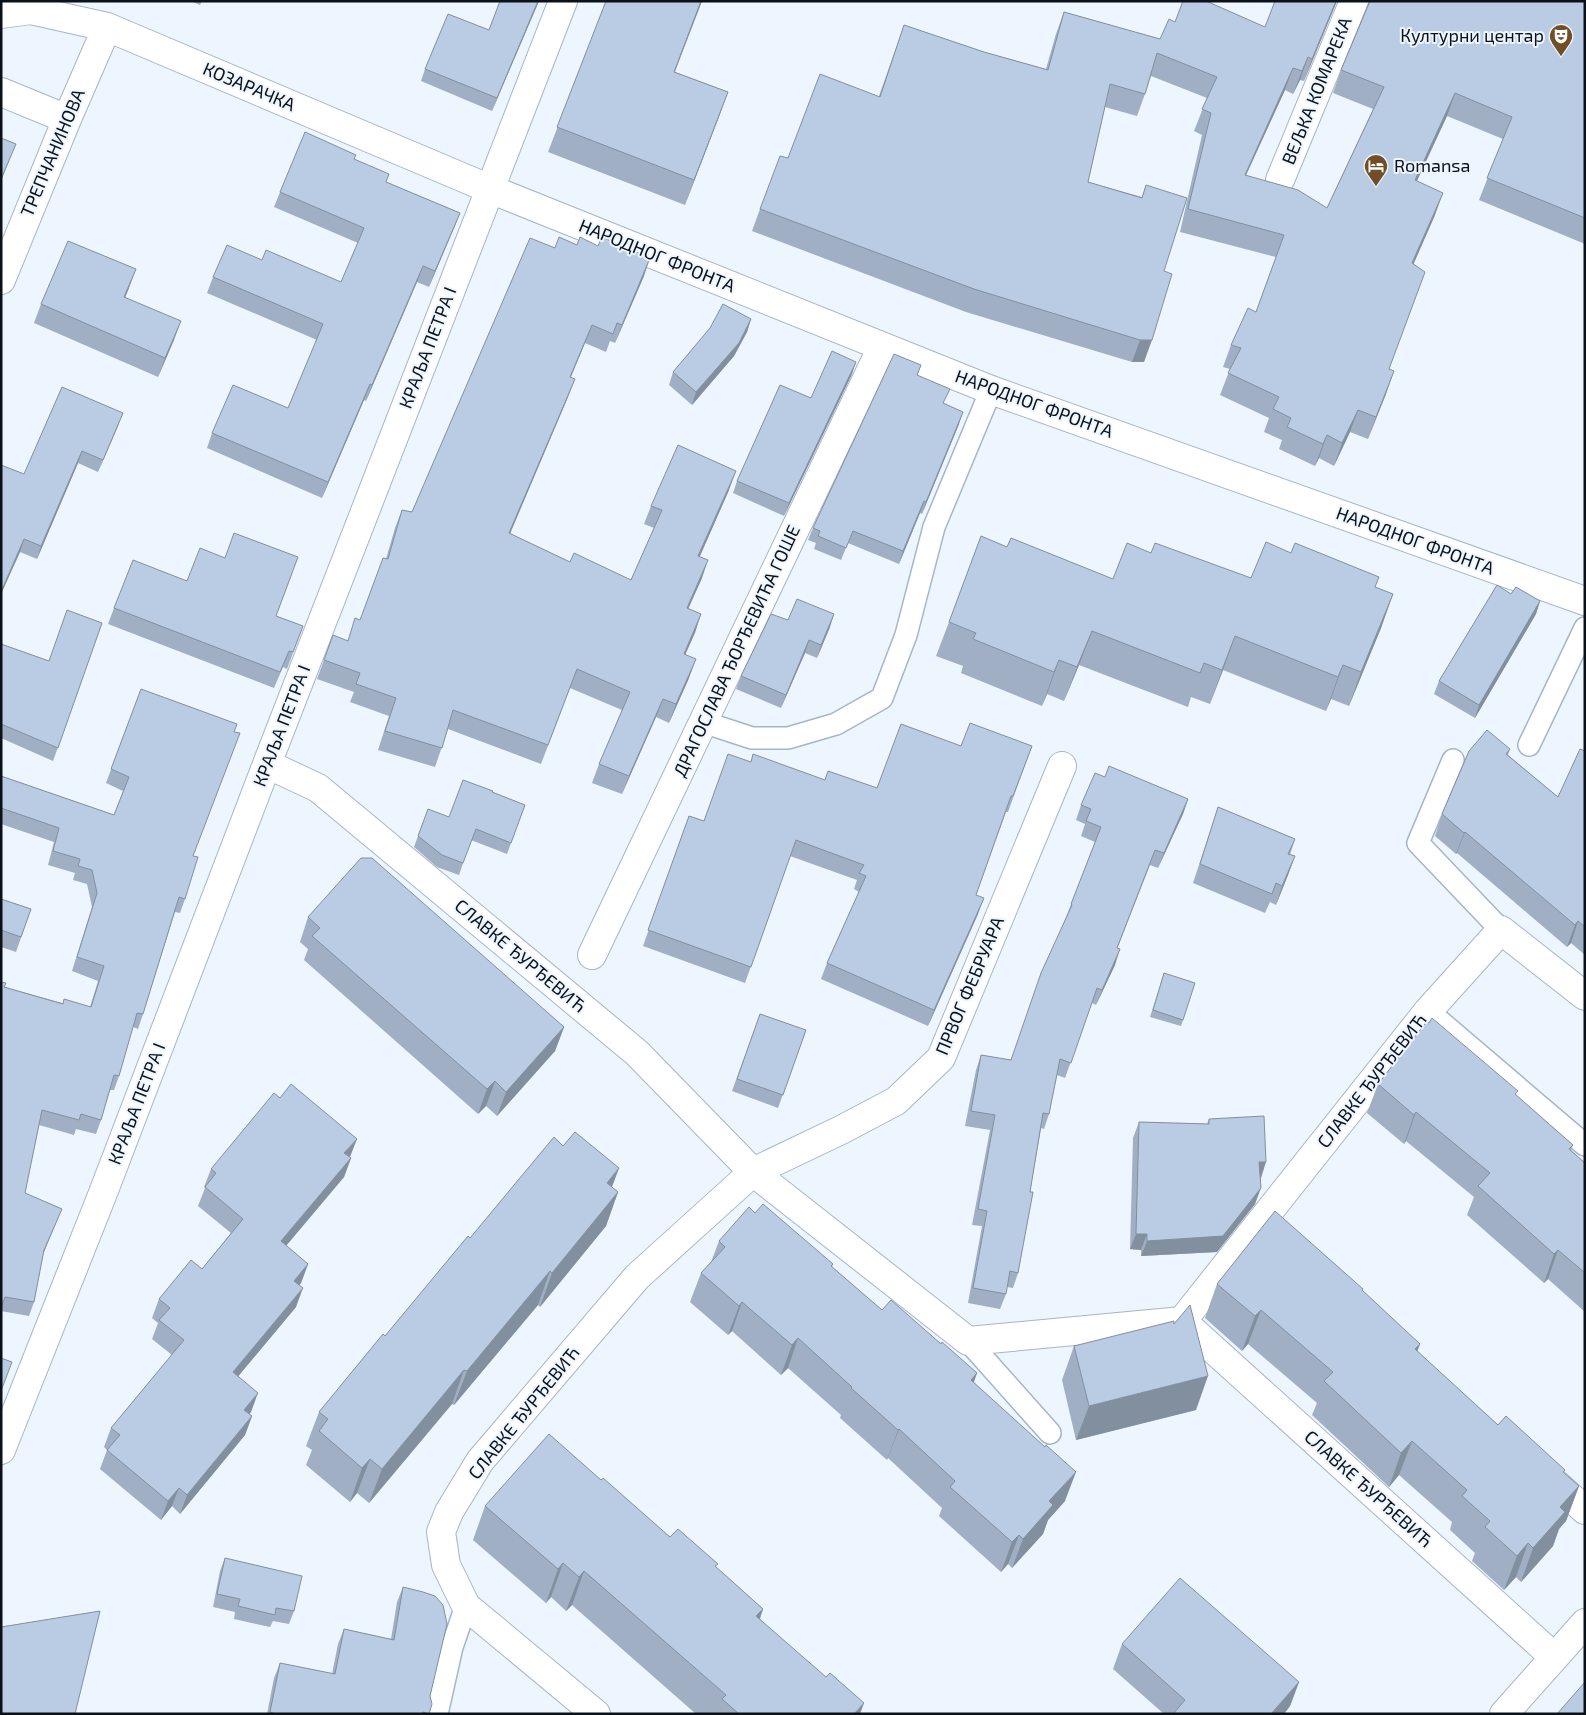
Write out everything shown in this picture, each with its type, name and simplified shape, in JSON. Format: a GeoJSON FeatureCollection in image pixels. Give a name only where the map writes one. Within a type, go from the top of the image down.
{"type":"FeatureCollection","features":[{"type":"Feature","properties":{"kind":"street","name":"КРАЉА ПЕТРА I"},"geometry":{"type":"LineString","coordinates":[[1,1450],[106,1184],[563,1]]}},
{"type":"Feature","properties":{"kind":"street","name":"ВЕЉКА КОМАРЕКА"},"geometry":{"type":"LineString","coordinates":[[1280,180],[1354,1]]}},
{"type":"Feature","properties":{"kind":"street","name":"КОЗАРАЧКА"},"geometry":{"type":"LineString","coordinates":[[1,14],[31,10],[107,27],[490,190]]}},
{"type":"Feature","properties":{"kind":"street","name":"ТРЕПЧАНИНОВА"},"geometry":{"type":"LineString","coordinates":[[1,280],[107,27]]}},
{"type":"Feature","properties":{"kind":"street"},"geometry":{"type":"LineString","coordinates":[[1,92],[67,119]]}},
{"type":"Feature","properties":{"kind":"street","name":"НАРОДНОГ ФРОНТА"},"geometry":{"type":"LineString","coordinates":[[490,190],[991,390],[1585,601]]}},
{"type":"Feature","properties":{"kind":"street","name":"ДРАГОСЛАВА ЂОРЂЕВИЋА ГОШЕ"},"geometry":{"type":"LineString","coordinates":[[592,955],[882,346]]}},
{"type":"Feature","properties":{"kind":"street","name":"СЛАВКЕ ЂУРЂЕВИЋ"},"geometry":{"type":"LineString","coordinates":[[267,764],[318,788],[630,1047],[753,1172],[968,1342]]}},
{"type":"Feature","properties":{"kind":"street","name":"ПРВОГ ФЕБРУАРА"},"geometry":{"type":"LineString","coordinates":[[753,1172],[841,1130],[896,1101],[941,1058],[1062,766]]}},
{"type":"Feature","properties":{"kind":"street"},"geometry":{"type":"LineString","coordinates":[[1501,930],[1585,996]]}},
{"type":"Feature","properties":{"kind":"street","name":"СЛАВКЕ ЂУРЂЕВИЋ"},"geometry":{"type":"LineString","coordinates":[[1501,930],[1428,1011],[1182,1321],[1554,1657]]}},
{"type":"Feature","properties":{"kind":"street","name":"СЛАВКЕ ЂУРЂЕВИЋ"},"geometry":{"type":"LineString","coordinates":[[596,1714],[466,1606],[446,1565],[441,1532],[449,1512],[480,1462],[637,1277],[753,1172]]}},
{"type":"Feature","properties":{"kind":"street"},"geometry":{"type":"LineString","coordinates":[[1260,1222],[1282,1241]]}},
{"type":"Feature","properties":{"kind":"street"},"geometry":{"type":"LineString","coordinates":[[968,1342],[1182,1321]]}},
{"type":"Feature","properties":{"kind":"street"},"geometry":{"type":"LineString","coordinates":[[1526,1457],[1585,1510]]}},
{"type":"Feature","properties":{"kind":"street"},"geometry":{"type":"LineString","coordinates":[[1504,1714],[1585,1623]]}},
{"type":"Feature","properties":{"kind":"lane"},"geometry":{"type":"LineString","coordinates":[[703,722],[752,738],[788,738],[836,724],[882,698],[906,635],[934,527],[991,390]]}},
{"type":"Feature","properties":{"kind":"lane"},"geometry":{"type":"LineString","coordinates":[[1529,745],[1585,628]]}},
{"type":"Feature","properties":{"kind":"lane"},"geometry":{"type":"LineString","coordinates":[[1453,760],[1418,843],[1501,930]]}},
{"type":"Feature","properties":{"kind":"lane"},"geometry":{"type":"LineString","coordinates":[[1428,1011],[1585,1145]]}},
{"type":"Feature","properties":{"kind":"lane"},"geometry":{"type":"LineString","coordinates":[[968,1342],[1050,1433]]}},
{"type":"Feature","properties":{"kind":"lane"},"geometry":{"type":"LineString","coordinates":[[437,1714],[452,1647],[466,1606]]}},
{"type":"Feature","properties":{"kind":"building"},"geometry":{"type":"Polygon","coordinates":[[[500,1],[538,1],[497,98],[425,69],[448,14],[489,30],[500,1]]]}},
{"type":"Feature","properties":{"kind":"building"},"geometry":{"type":"Polygon","coordinates":[[[606,1],[701,1],[674,72],[728,92],[694,180],[557,127],[606,1]]]}},
{"type":"Feature","properties":{"kind":"building"},"geometry":{"type":"Polygon","coordinates":[[[1183,1],[1206,1],[1265,27],[1275,1],[1336,1],[1312,59],[1308,57],[1302,71],[1293,68],[1245,175],[1298,190],[1327,208],[1384,87],[1341,70],[1370,1],[1585,1],[1585,218],[1487,178],[1512,117],[1455,93],[1415,180],[1443,193],[1412,263],[1425,272],[1389,369],[1394,371],[1376,417],[1358,410],[1342,443],[1327,435],[1323,444],[1287,427],[1291,418],[1273,409],[1279,397],[1228,373],[1241,348],[1231,345],[1248,308],[1256,312],[1284,235],[1188,209],[1211,113],[1202,109],[1217,77],[1157,53],[1145,94],[1110,84],[1088,182],[1142,198],[1146,185],[1187,198],[1164,271],[1172,274],[1152,340],[1140,340],[974,289],[760,209],[780,156],[788,158],[820,74],[880,97],[904,25],[984,52],[1048,70],[1064,12],[1160,39],[1169,19],[1175,22],[1183,1]]]}},
{"type":"Feature","properties":{"kind":"building"},"geometry":{"type":"Polygon","coordinates":[[[305,132],[356,155],[354,159],[389,174],[386,182],[460,213],[435,271],[423,266],[328,482],[212,433],[233,385],[288,408],[323,324],[213,277],[227,245],[262,260],[266,250],[341,282],[364,228],[280,192],[305,132]]]}},
{"type":"Feature","properties":{"kind":"building"},"geometry":{"type":"Polygon","coordinates":[[[1,138],[16,144],[1,179],[1,138]]]}},
{"type":"Feature","properties":{"kind":"building"},"geometry":{"type":"Polygon","coordinates":[[[559,237],[577,245],[580,237],[598,246],[602,237],[650,258],[622,325],[617,323],[613,334],[592,325],[570,377],[575,379],[509,533],[570,562],[574,553],[631,580],[662,510],[651,506],[678,445],[736,471],[698,556],[708,560],[687,608],[701,614],[684,654],[696,659],[676,704],[663,699],[629,776],[599,764],[630,692],[577,669],[548,745],[453,710],[442,748],[385,731],[396,698],[356,684],[360,673],[324,660],[333,635],[348,641],[355,618],[360,620],[383,558],[388,559],[402,510],[412,512],[530,238],[555,248],[559,237]]]}},
{"type":"Feature","properties":{"kind":"building"},"geometry":{"type":"Polygon","coordinates":[[[68,241],[136,269],[124,297],[181,321],[165,358],[41,304],[68,241]]]}},
{"type":"Feature","properties":{"kind":"building"},"geometry":{"type":"Polygon","coordinates":[[[723,304],[751,319],[739,343],[696,392],[673,372],[710,328],[723,304]]]}},
{"type":"Feature","properties":{"kind":"building"},"geometry":{"type":"Polygon","coordinates":[[[832,351],[856,362],[789,503],[737,481],[780,385],[811,398],[832,351]]]}},
{"type":"Feature","properties":{"kind":"building"},"geometry":{"type":"Polygon","coordinates":[[[894,354],[921,365],[917,375],[950,389],[943,403],[963,412],[926,502],[924,501],[903,551],[853,531],[846,548],[818,536],[820,531],[813,528],[894,354]]]}},
{"type":"Feature","properties":{"kind":"building"},"geometry":{"type":"Polygon","coordinates":[[[62,387],[123,413],[103,460],[82,451],[41,546],[24,539],[1,592],[1,465],[24,474],[62,387]]]}},
{"type":"Feature","properties":{"kind":"building"},"geometry":{"type":"Polygon","coordinates":[[[234,533],[298,557],[276,616],[303,626],[293,652],[289,651],[280,672],[114,608],[133,560],[187,581],[200,548],[225,558],[234,533]]]}},
{"type":"Feature","properties":{"kind":"building"},"geometry":{"type":"Polygon","coordinates":[[[981,536],[1007,547],[1011,538],[1113,579],[1127,543],[1151,553],[1155,543],[1251,578],[1266,542],[1291,553],[1295,543],[1379,577],[1375,587],[1393,594],[1361,672],[1343,665],[1338,677],[1235,636],[1222,670],[1204,663],[1200,673],[1092,631],[1077,667],[1059,660],[1054,672],[973,639],[976,633],[949,622],[981,536]]]}},
{"type":"Feature","properties":{"kind":"building"},"geometry":{"type":"Polygon","coordinates":[[[1497,585],[1511,594],[1516,587],[1540,601],[1479,705],[1439,681],[1497,585]]]}},
{"type":"Feature","properties":{"kind":"building"},"geometry":{"type":"Polygon","coordinates":[[[797,599],[834,614],[821,645],[809,640],[786,695],[741,676],[771,614],[788,620],[797,599]]]}},
{"type":"Feature","properties":{"kind":"building"},"geometry":{"type":"Polygon","coordinates":[[[67,610],[102,623],[58,748],[1,724],[1,644],[49,661],[67,610]]]}},
{"type":"Feature","properties":{"kind":"building"},"geometry":{"type":"Polygon","coordinates":[[[141,689],[237,724],[234,732],[240,733],[193,856],[198,857],[185,899],[179,897],[143,1014],[137,1013],[119,1076],[114,1075],[101,1120],[81,1114],[79,1120],[42,1110],[25,1193],[62,1209],[44,1250],[34,1302],[5,1297],[1,1307],[1,982],[6,983],[4,987],[63,1004],[64,999],[91,1007],[104,966],[77,957],[97,893],[92,870],[78,866],[80,859],[53,851],[59,828],[1,808],[1,776],[114,815],[129,777],[111,769],[141,689]]]}},
{"type":"Feature","properties":{"kind":"building"},"geometry":{"type":"Polygon","coordinates":[[[970,723],[1032,746],[1013,796],[1011,796],[976,895],[984,898],[934,1010],[827,963],[866,876],[859,873],[864,865],[796,840],[751,967],[648,930],[689,816],[704,821],[728,754],[751,762],[753,754],[825,780],[828,771],[877,788],[901,724],[961,746],[970,723]]]}},
{"type":"Feature","properties":{"kind":"building"},"geometry":{"type":"Polygon","coordinates":[[[1487,730],[1510,749],[1506,754],[1558,797],[1580,749],[1585,751],[1585,927],[1578,921],[1575,925],[1442,814],[1469,751],[1487,730]]]}},
{"type":"Feature","properties":{"kind":"building"},"geometry":{"type":"Polygon","coordinates":[[[1109,766],[1188,799],[1164,853],[1155,850],[1117,948],[1120,949],[1102,990],[1097,988],[1071,1063],[1060,1059],[1049,1114],[1043,1113],[1030,1192],[1033,1192],[1018,1273],[1010,1271],[1006,1294],[973,1288],[987,1211],[978,1209],[995,1115],[971,1111],[981,1055],[1011,1060],[1041,973],[1072,905],[1101,827],[1086,821],[1091,809],[1081,805],[1095,773],[1105,777],[1109,766]]]}},
{"type":"Feature","properties":{"kind":"building"},"geometry":{"type":"Polygon","coordinates":[[[463,780],[525,805],[511,843],[476,829],[463,863],[442,855],[418,836],[428,809],[449,817],[463,780]]]}},
{"type":"Feature","properties":{"kind":"building"},"geometry":{"type":"Polygon","coordinates":[[[1218,807],[1295,839],[1288,854],[1295,856],[1282,886],[1276,883],[1272,894],[1200,864],[1218,807]]]}},
{"type":"Feature","properties":{"kind":"building"},"geometry":{"type":"Polygon","coordinates":[[[361,858],[372,858],[564,1027],[506,1092],[495,1081],[487,1089],[312,936],[320,928],[308,917],[361,858]]]}},
{"type":"Feature","properties":{"kind":"building"},"geometry":{"type":"Polygon","coordinates":[[[1,899],[31,909],[21,937],[1,930],[1,899]]]}},
{"type":"Feature","properties":{"kind":"building"},"geometry":{"type":"Polygon","coordinates":[[[1164,973],[1195,983],[1183,1020],[1153,1010],[1164,973]]]}},
{"type":"Feature","properties":{"kind":"building"},"geometry":{"type":"Polygon","coordinates":[[[760,1014],[806,1030],[783,1095],[737,1079],[760,1014]]]}},
{"type":"Feature","properties":{"kind":"building"},"geometry":{"type":"Polygon","coordinates":[[[1432,1018],[1518,1091],[1515,1094],[1573,1145],[1569,1149],[1585,1163],[1585,1273],[1558,1250],[1554,1254],[1478,1186],[1490,1173],[1416,1112],[1414,1115],[1378,1084],[1427,1021],[1429,1023],[1432,1018]]]}},
{"type":"Feature","properties":{"kind":"building"},"geometry":{"type":"Polygon","coordinates":[[[291,1084],[357,1139],[344,1153],[351,1158],[281,1241],[308,1264],[294,1281],[303,1288],[233,1372],[258,1393],[244,1410],[252,1416],[187,1495],[179,1488],[168,1501],[107,1450],[120,1435],[111,1428],[184,1340],[159,1320],[170,1308],[159,1299],[191,1260],[202,1269],[243,1219],[205,1187],[216,1173],[211,1169],[274,1093],[280,1098],[291,1084]]]}},
{"type":"Feature","properties":{"kind":"building"},"geometry":{"type":"Polygon","coordinates":[[[1264,1116],[1266,1162],[1259,1162],[1261,1188],[1223,1236],[1147,1241],[1147,1234],[1136,1234],[1139,1122],[1209,1124],[1209,1119],[1264,1116]]]}},
{"type":"Feature","properties":{"kind":"building"},"geometry":{"type":"Polygon","coordinates":[[[575,1132],[619,1168],[607,1183],[618,1192],[552,1273],[550,1271],[467,1371],[464,1370],[382,1469],[370,1459],[362,1468],[319,1431],[328,1419],[319,1412],[383,1334],[385,1336],[554,1137],[563,1146],[575,1132]]]}},
{"type":"Feature","properties":{"kind":"building"},"geometry":{"type":"Polygon","coordinates":[[[763,1204],[833,1264],[831,1266],[882,1310],[891,1300],[941,1344],[942,1342],[977,1373],[971,1380],[1045,1447],[1046,1445],[1076,1472],[1049,1501],[1053,1505],[1023,1539],[1019,1535],[1012,1542],[950,1487],[955,1481],[798,1338],[792,1345],[742,1302],[739,1306],[701,1273],[725,1247],[719,1241],[749,1207],[755,1213],[763,1204]]]}},
{"type":"Feature","properties":{"kind":"building"},"geometry":{"type":"Polygon","coordinates":[[[1275,1211],[1363,1289],[1420,1344],[1415,1349],[1498,1425],[1506,1416],[1565,1470],[1563,1472],[1579,1486],[1560,1507],[1565,1512],[1533,1548],[1528,1543],[1517,1556],[1485,1527],[1490,1521],[1462,1496],[1467,1490],[1412,1441],[1401,1453],[1324,1381],[1333,1372],[1261,1310],[1255,1316],[1217,1284],[1275,1211]]]}},
{"type":"Feature","properties":{"kind":"building"},"geometry":{"type":"Polygon","coordinates":[[[1190,1305],[1208,1376],[1089,1406],[1074,1346],[1174,1321],[1174,1324],[1190,1305]]]}},
{"type":"Feature","properties":{"kind":"building"},"geometry":{"type":"Polygon","coordinates":[[[1,1358],[12,1362],[1,1391],[1,1358]]]}},
{"type":"Feature","properties":{"kind":"building"},"geometry":{"type":"Polygon","coordinates":[[[549,1434],[670,1537],[678,1529],[718,1564],[715,1566],[763,1609],[756,1616],[826,1677],[830,1673],[864,1703],[854,1714],[737,1714],[722,1699],[726,1695],[584,1571],[579,1577],[563,1563],[558,1569],[485,1506],[549,1434]]]}},
{"type":"Feature","properties":{"kind":"building"},"geometry":{"type":"Polygon","coordinates":[[[225,1558],[302,1576],[294,1611],[276,1608],[275,1615],[238,1606],[240,1599],[217,1594],[225,1558]]]}},
{"type":"Feature","properties":{"kind":"building"},"geometry":{"type":"Polygon","coordinates":[[[1180,1578],[1299,1682],[1271,1714],[1173,1714],[1185,1700],[1122,1644],[1180,1578]]]}},
{"type":"Feature","properties":{"kind":"building"},"geometry":{"type":"Polygon","coordinates":[[[403,1587],[435,1596],[443,1605],[447,1624],[430,1696],[432,1704],[429,1714],[423,1712],[422,1714],[277,1714],[270,1712],[280,1663],[335,1674],[344,1629],[394,1640],[403,1587]]]}},
{"type":"Feature","properties":{"kind":"building"},"geometry":{"type":"Polygon","coordinates":[[[100,1611],[75,1714],[1,1714],[1,1627],[100,1611]]]}},
{"type":"Feature","properties":{"kind":"building"},"geometry":{"type":"Polygon","coordinates":[[[1585,1682],[1585,1714],[1557,1714],[1585,1682]]]}},
{"type":"Feature","properties":{"kind":"place","name":"Културни центар"},"geometry":{"type":"Point","coordinates":[1561,57]}},
{"type":"Feature","properties":{"kind":"place","name":"Romansa"},"geometry":{"type":"Point","coordinates":[1376,187]}}]}
